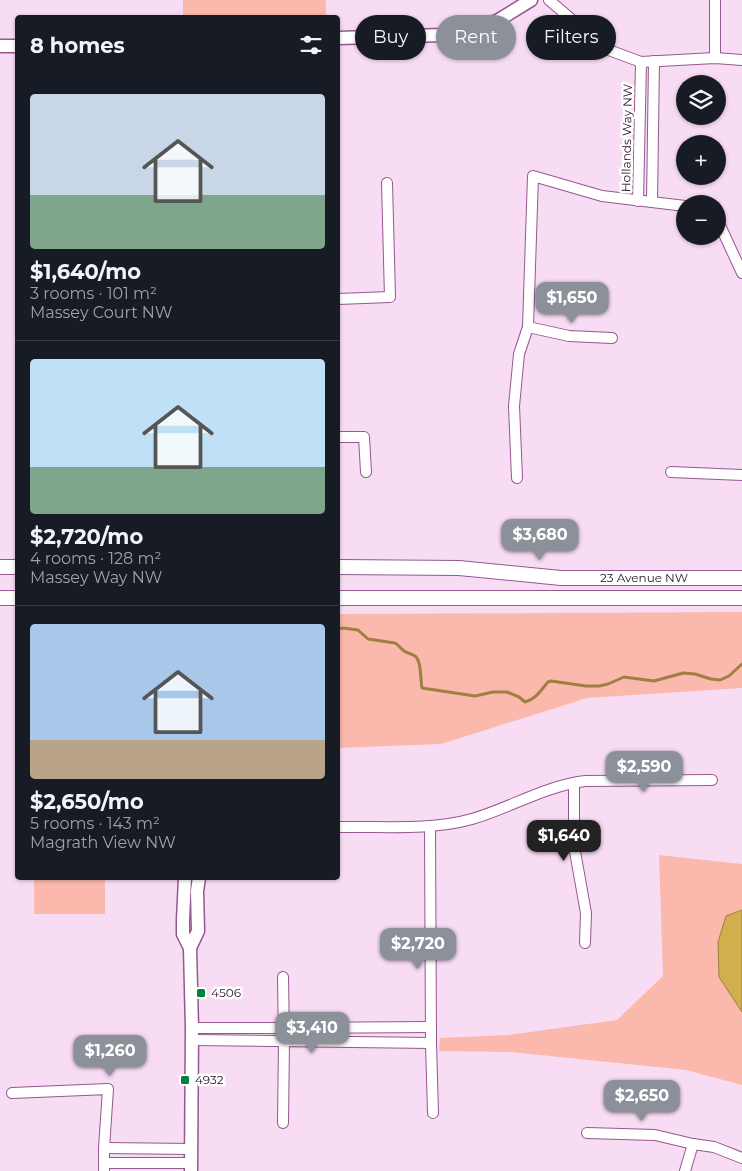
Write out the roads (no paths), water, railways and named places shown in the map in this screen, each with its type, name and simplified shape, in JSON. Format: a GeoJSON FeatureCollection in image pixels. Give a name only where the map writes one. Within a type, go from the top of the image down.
{"type":"FeatureCollection","features":[{"type":"Feature","properties":{"kind":"main road"},"geometry":{"type":"LineString","coordinates":[[0,567],[15,567]]}},
{"type":"Feature","properties":{"kind":"main road","name":"23 Avenue NW"},"geometry":{"type":"LineString","coordinates":[[340,567],[459,568],[561,578],[742,578]]}},
{"type":"Feature","properties":{"kind":"main road"},"geometry":{"type":"LineString","coordinates":[[0,598],[15,598]]}},
{"type":"Feature","properties":{"kind":"main road","name":"23 Avenue NW"},"geometry":{"type":"LineString","coordinates":[[340,598],[742,598]]}},
{"type":"Feature","properties":{"kind":"street"},"geometry":{"type":"LineString","coordinates":[[340,38],[443,35],[497,21],[531,0]]}},
{"type":"Feature","properties":{"kind":"street"},"geometry":{"type":"LineString","coordinates":[[550,0],[606,49],[641,62],[715,58],[742,60]]}},
{"type":"Feature","properties":{"kind":"street"},"geometry":{"type":"LineString","coordinates":[[715,0],[715,58]]}},
{"type":"Feature","properties":{"kind":"street"},"geometry":{"type":"LineString","coordinates":[[0,46],[15,46]]}},
{"type":"Feature","properties":{"kind":"street","name":"Hollands Way NW"},"geometry":{"type":"LineString","coordinates":[[652,202],[654,61]]}},
{"type":"Feature","properties":{"kind":"street","name":"Hollands Way NW"},"geometry":{"type":"LineString","coordinates":[[641,62],[638,201],[676,205]]}},
{"type":"Feature","properties":{"kind":"street"},"geometry":{"type":"LineString","coordinates":[[517,478],[514,406],[519,354],[528,327],[533,176],[602,196],[638,201]]}},
{"type":"Feature","properties":{"kind":"street"},"geometry":{"type":"LineString","coordinates":[[340,299],[390,297],[387,183]]}},
{"type":"Feature","properties":{"kind":"street"},"geometry":{"type":"LineString","coordinates":[[726,238],[742,274]]}},
{"type":"Feature","properties":{"kind":"street"},"geometry":{"type":"LineString","coordinates":[[528,327],[569,336],[612,338]]}},
{"type":"Feature","properties":{"kind":"street"},"geometry":{"type":"LineString","coordinates":[[340,437],[364,437],[366,472]]}},
{"type":"Feature","properties":{"kind":"street"},"geometry":{"type":"LineString","coordinates":[[672,472],[742,475]]}},
{"type":"Feature","properties":{"kind":"street"},"geometry":{"type":"LineString","coordinates":[[340,827],[430,826],[457,822],[574,782],[712,780]]}},
{"type":"Feature","properties":{"kind":"street"},"geometry":{"type":"LineString","coordinates":[[574,782],[574,846],[586,913],[585,943]]}},
{"type":"Feature","properties":{"kind":"street"},"geometry":{"type":"LineString","coordinates":[[430,826],[433,1113]]}},
{"type":"Feature","properties":{"kind":"street"},"geometry":{"type":"LineString","coordinates":[[12,1092],[108,1090],[104,1167],[191,1167],[192,1034],[190,948],[183,934],[182,920],[185,880]]}},
{"type":"Feature","properties":{"kind":"street"},"geometry":{"type":"LineString","coordinates":[[190,948],[198,931],[197,891],[199,880]]}},
{"type":"Feature","properties":{"kind":"street"},"geometry":{"type":"LineString","coordinates":[[283,977],[283,1123]]}},
{"type":"Feature","properties":{"kind":"street"},"geometry":{"type":"LineString","coordinates":[[192,1034],[284,1028],[431,1027]]}},
{"type":"Feature","properties":{"kind":"street"},"geometry":{"type":"LineString","coordinates":[[192,1034],[284,1041],[431,1042]]}},
{"type":"Feature","properties":{"kind":"street"},"geometry":{"type":"LineString","coordinates":[[586,1133],[655,1135],[714,1147],[742,1158]]}},
{"type":"Feature","properties":{"kind":"street"},"geometry":{"type":"LineString","coordinates":[[685,1171],[693,1144]]}},
{"type":"Feature","properties":{"kind":"street"},"geometry":{"type":"LineString","coordinates":[[104,1148],[191,1148]]}},
{"type":"Feature","properties":{"kind":"waterway"},"geometry":{"type":"LineString","coordinates":[[340,629],[358,630],[368,639],[395,643],[404,651],[415,656],[420,666],[422,688],[475,696],[493,692],[507,692],[525,702],[529,701],[551,681],[599,686],[624,677],[654,681],[683,673],[720,680],[729,676],[742,664]]}},
{"type":"Feature","properties":{"kind":"place","name":"4506"},"geometry":{"type":"Point","coordinates":[201,993]}},
{"type":"Feature","properties":{"kind":"place","name":"4932"},"geometry":{"type":"Point","coordinates":[185,1080]}}]}
